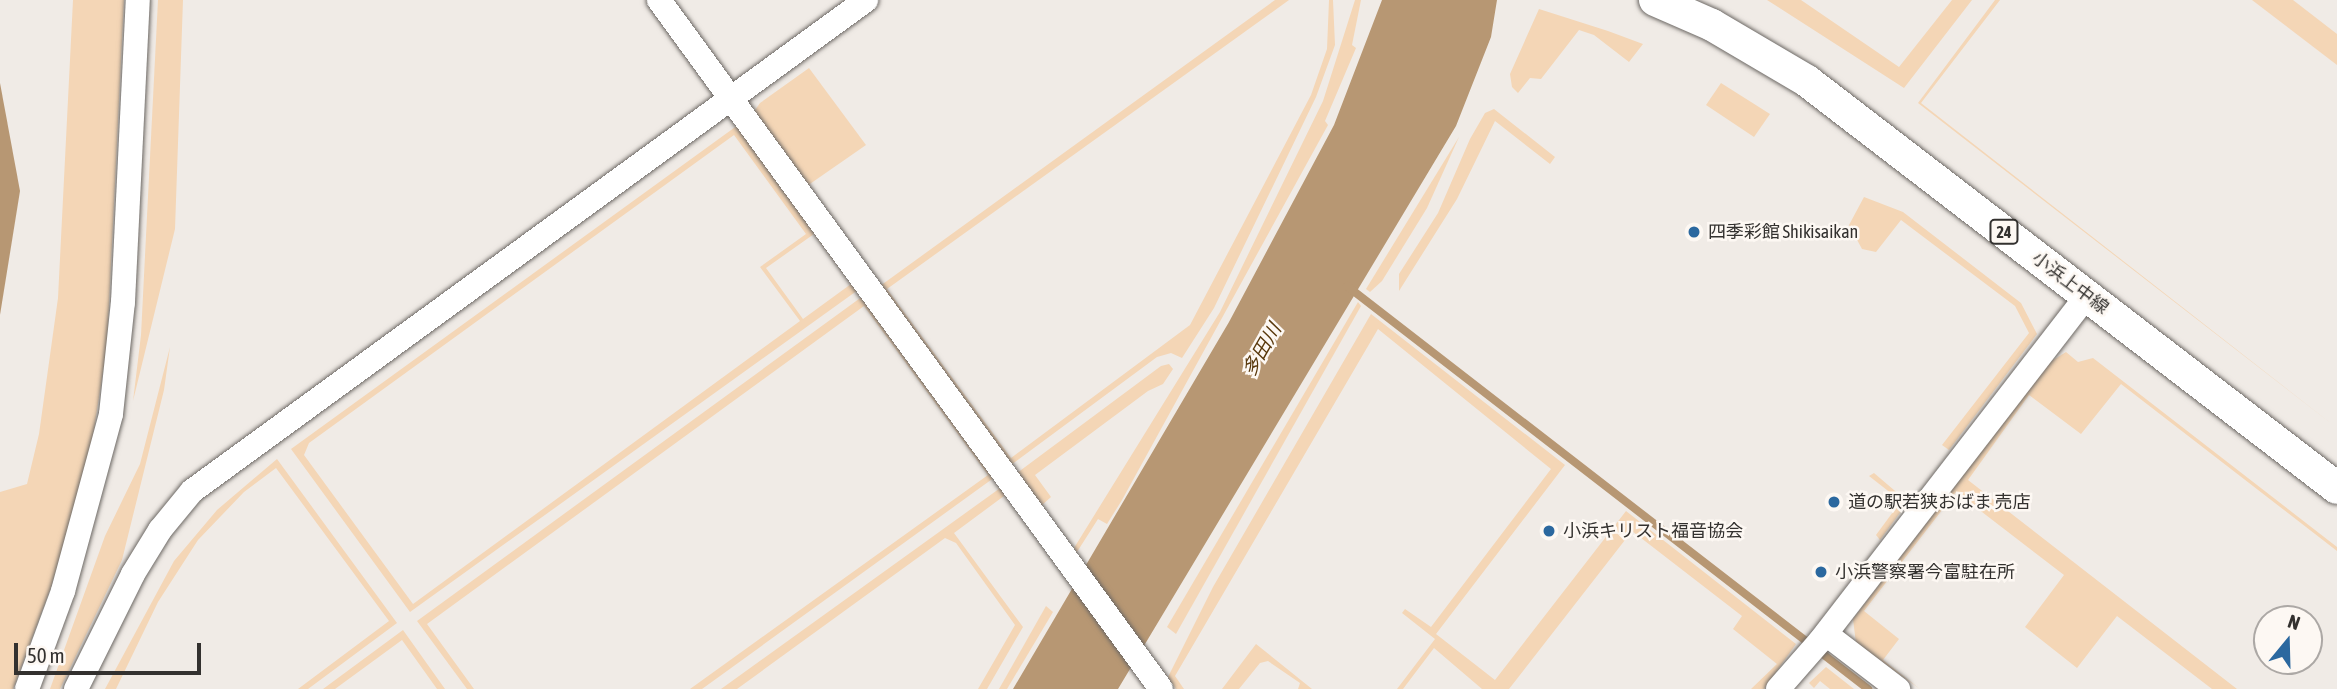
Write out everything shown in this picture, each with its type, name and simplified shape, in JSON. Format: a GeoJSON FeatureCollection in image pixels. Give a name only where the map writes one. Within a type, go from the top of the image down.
{"type":"FeatureCollection","features":[{"type":"Feature","properties":{"kind":"main road","name":"小浜上中線"},"geometry":{"type":"LineString","coordinates":[[1655,0],[1712,25],[1807,81],[2337,488]]}},
{"type":"Feature","properties":{"kind":"street"},"geometry":{"type":"LineString","coordinates":[[27,689],[63,591],[111,414],[124,302],[138,0]]}},
{"type":"Feature","properties":{"kind":"street"},"geometry":{"type":"LineString","coordinates":[[659,0],[1155,681]]}},
{"type":"Feature","properties":{"kind":"street"},"geometry":{"type":"LineString","coordinates":[[76,689],[133,574],[160,530],[192,491],[866,0]]}},
{"type":"Feature","properties":{"kind":"street"},"geometry":{"type":"LineString","coordinates":[[1778,689],[1819,643],[2087,295]]}},
{"type":"Feature","properties":{"kind":"street"},"geometry":{"type":"LineString","coordinates":[[1819,643],[1898,689]]}},
{"type":"Feature","properties":{"kind":"shaded area"},"geometry":{"type":"Polygon","coordinates":[[[73,0],[124,0],[107,346],[90,455],[51,587],[13,689],[0,689],[0,492],[27,484],[39,434],[58,298],[73,0]]]}},
{"type":"Feature","properties":{"kind":"shaded area"},"geometry":{"type":"Polygon","coordinates":[[[158,0],[183,0],[175,229],[133,401],[141,335],[158,0]]]}},
{"type":"Feature","properties":{"kind":"shaded area"},"geometry":{"type":"Polygon","coordinates":[[[1275,0],[1289,0],[887,289],[1011,458],[1190,325],[1311,95],[1327,49],[1329,0],[1333,0],[1335,45],[1316,97],[1214,308],[1182,358],[1171,353],[1157,357],[1011,465],[880,286],[1275,0]]]}},
{"type":"Feature","properties":{"kind":"shaded area"},"geometry":{"type":"Polygon","coordinates":[[[1355,0],[1361,0],[1352,45],[1356,48],[1325,121],[1328,125],[1122,500],[1107,524],[1098,519],[1077,552],[1074,548],[1220,312],[1323,101],[1355,0]]]}},
{"type":"Feature","properties":{"kind":"shaded area"},"geometry":{"type":"Polygon","coordinates":[[[1767,0],[1801,0],[1899,67],[1952,0],[1972,0],[1904,88],[1767,0]]]}},
{"type":"Feature","properties":{"kind":"shaded area"},"geometry":{"type":"Polygon","coordinates":[[[1995,0],[2000,0],[1921,103],[2337,428],[1918,103],[1995,0]]]}},
{"type":"Feature","properties":{"kind":"shaded area"},"geometry":{"type":"Polygon","coordinates":[[[2252,0],[2293,0],[2337,34],[2337,65],[2252,0]]]}},
{"type":"Feature","properties":{"kind":"shaded area"},"geometry":{"type":"Polygon","coordinates":[[[1539,9],[1643,44],[1629,62],[1594,35],[1579,30],[1541,79],[1530,78],[1518,93],[1512,87],[1510,74],[1539,9]]]}},
{"type":"Feature","properties":{"kind":"shaded area"},"geometry":{"type":"Polygon","coordinates":[[[809,68],[866,145],[807,186],[753,113],[760,103],[809,68]]]}},
{"type":"Feature","properties":{"kind":"shaded area"},"geometry":{"type":"Polygon","coordinates":[[[1721,83],[1770,114],[1754,137],[1706,105],[1721,83]]]}},
{"type":"Feature","properties":{"kind":"shaded area"},"geometry":{"type":"Polygon","coordinates":[[[1494,109],[1555,157],[1550,164],[1495,121],[1457,199],[1399,291],[1399,274],[1438,213],[1470,139],[1485,113],[1494,109]]]}},
{"type":"Feature","properties":{"kind":"shaded area"},"geometry":{"type":"Polygon","coordinates":[[[738,125],[858,290],[410,612],[291,449],[738,125]],[[734,135],[309,443],[304,455],[413,604],[800,321],[760,267],[806,234],[734,135]],[[814,234],[766,268],[803,319],[851,284],[814,234]]]}},
{"type":"Feature","properties":{"kind":"shaded area"},"geometry":{"type":"Polygon","coordinates":[[[1459,137],[1427,208],[1382,281],[1370,292],[1366,289],[1459,137]]]}},
{"type":"Feature","properties":{"kind":"shaded area"},"geometry":{"type":"Polygon","coordinates":[[[1864,197],[1903,212],[2021,303],[2037,334],[1949,450],[1942,445],[2029,333],[2015,306],[1901,220],[1876,252],[1862,249],[1849,225],[1864,197]]]}},
{"type":"Feature","properties":{"kind":"shaded area"},"geometry":{"type":"Polygon","coordinates":[[[863,296],[995,477],[702,689],[690,689],[988,475],[864,306],[427,624],[474,689],[467,689],[417,621],[863,296]]]}},
{"type":"Feature","properties":{"kind":"shaded area"},"geometry":{"type":"Polygon","coordinates":[[[1358,302],[1361,306],[1176,634],[1167,627],[1358,302]]]}},
{"type":"Feature","properties":{"kind":"shaded area"},"geometry":{"type":"Polygon","coordinates":[[[1371,314],[1565,465],[1436,634],[1495,680],[1626,511],[1796,644],[1764,689],[1751,689],[1777,664],[1733,629],[1742,616],[1632,531],[1509,689],[1482,689],[1434,648],[1403,689],[1397,689],[1435,639],[1402,613],[1405,609],[1431,627],[1551,469],[1378,329],[1175,676],[1184,689],[1176,689],[1168,677],[1213,587],[1371,314]]]}},
{"type":"Feature","properties":{"kind":"shaded area"},"geometry":{"type":"Polygon","coordinates":[[[170,347],[164,390],[122,560],[60,689],[50,689],[105,536],[140,464],[170,347]]]}},
{"type":"Feature","properties":{"kind":"shaded area"},"geometry":{"type":"Polygon","coordinates":[[[2066,352],[2078,362],[2093,358],[2337,547],[2337,551],[2121,384],[2081,434],[2029,395],[1968,480],[2237,689],[2212,689],[2117,616],[2077,668],[2025,627],[2064,575],[1956,492],[1864,611],[1899,639],[1883,660],[1920,689],[1856,643],[1853,619],[2050,362],[2066,352]]]}},
{"type":"Feature","properties":{"kind":"shaded area"},"geometry":{"type":"Polygon","coordinates":[[[1169,364],[1173,369],[1163,384],[1148,391],[1035,475],[1051,497],[1041,506],[1017,473],[1161,366],[1169,364]]]}},
{"type":"Feature","properties":{"kind":"shaded area"},"geometry":{"type":"Polygon","coordinates":[[[277,459],[397,623],[308,689],[298,689],[389,621],[276,468],[244,492],[198,540],[158,602],[116,689],[105,689],[174,561],[217,510],[277,459]]]}},
{"type":"Feature","properties":{"kind":"shaded area"},"geometry":{"type":"Polygon","coordinates":[[[1874,473],[1908,502],[1880,540],[1876,535],[1901,501],[1869,476],[1874,473]]]}},
{"type":"Feature","properties":{"kind":"shaded area"},"geometry":{"type":"Polygon","coordinates":[[[1003,486],[1008,493],[954,533],[1023,627],[987,689],[978,689],[1015,625],[956,543],[945,538],[737,689],[721,689],[1003,486]]]}},
{"type":"Feature","properties":{"kind":"shaded area"},"geometry":{"type":"Polygon","coordinates":[[[1046,606],[1053,612],[1007,689],[999,689],[1046,606]]]}},
{"type":"Feature","properties":{"kind":"shaded area"},"geometry":{"type":"Polygon","coordinates":[[[403,630],[445,689],[437,689],[402,640],[335,689],[323,689],[403,630]]]}},
{"type":"Feature","properties":{"kind":"shaded area"},"geometry":{"type":"Polygon","coordinates":[[[1256,644],[1312,689],[1298,689],[1300,683],[1268,661],[1260,663],[1239,689],[1222,689],[1256,644]]]}},
{"type":"Feature","properties":{"kind":"shaded area"},"geometry":{"type":"Polygon","coordinates":[[[1826,667],[1854,689],[1830,689],[1820,681],[1814,688],[1809,683],[1826,667]]]}},
{"type":"Feature","properties":{"kind":"water","name":"多田川"},"geometry":{"type":"Polygon","coordinates":[[[1382,0],[1497,0],[1491,37],[1456,126],[1118,689],[1013,689],[1229,322],[1334,125],[1382,0]]]}},
{"type":"Feature","properties":{"kind":"water"},"geometry":{"type":"Polygon","coordinates":[[[0,83],[20,191],[0,315],[0,83]]]}},
{"type":"Feature","properties":{"kind":"waterway"},"geometry":{"type":"LineString","coordinates":[[1347,286],[1868,689]]}},
{"type":"Feature","properties":{"kind":"place","name":"四季彩館 Shikisaikan"},"geometry":{"type":"Point","coordinates":[1694,232]}},
{"type":"Feature","properties":{"kind":"place","name":"道の駅若狭おばま 売店"},"geometry":{"type":"Point","coordinates":[1834,502]}},
{"type":"Feature","properties":{"kind":"place","name":"小浜キリスト福音協会"},"geometry":{"type":"Point","coordinates":[1549,531]}},
{"type":"Feature","properties":{"kind":"place","name":"小浜警察署今富駐在所"},"geometry":{"type":"Point","coordinates":[1821,572]}}]}
